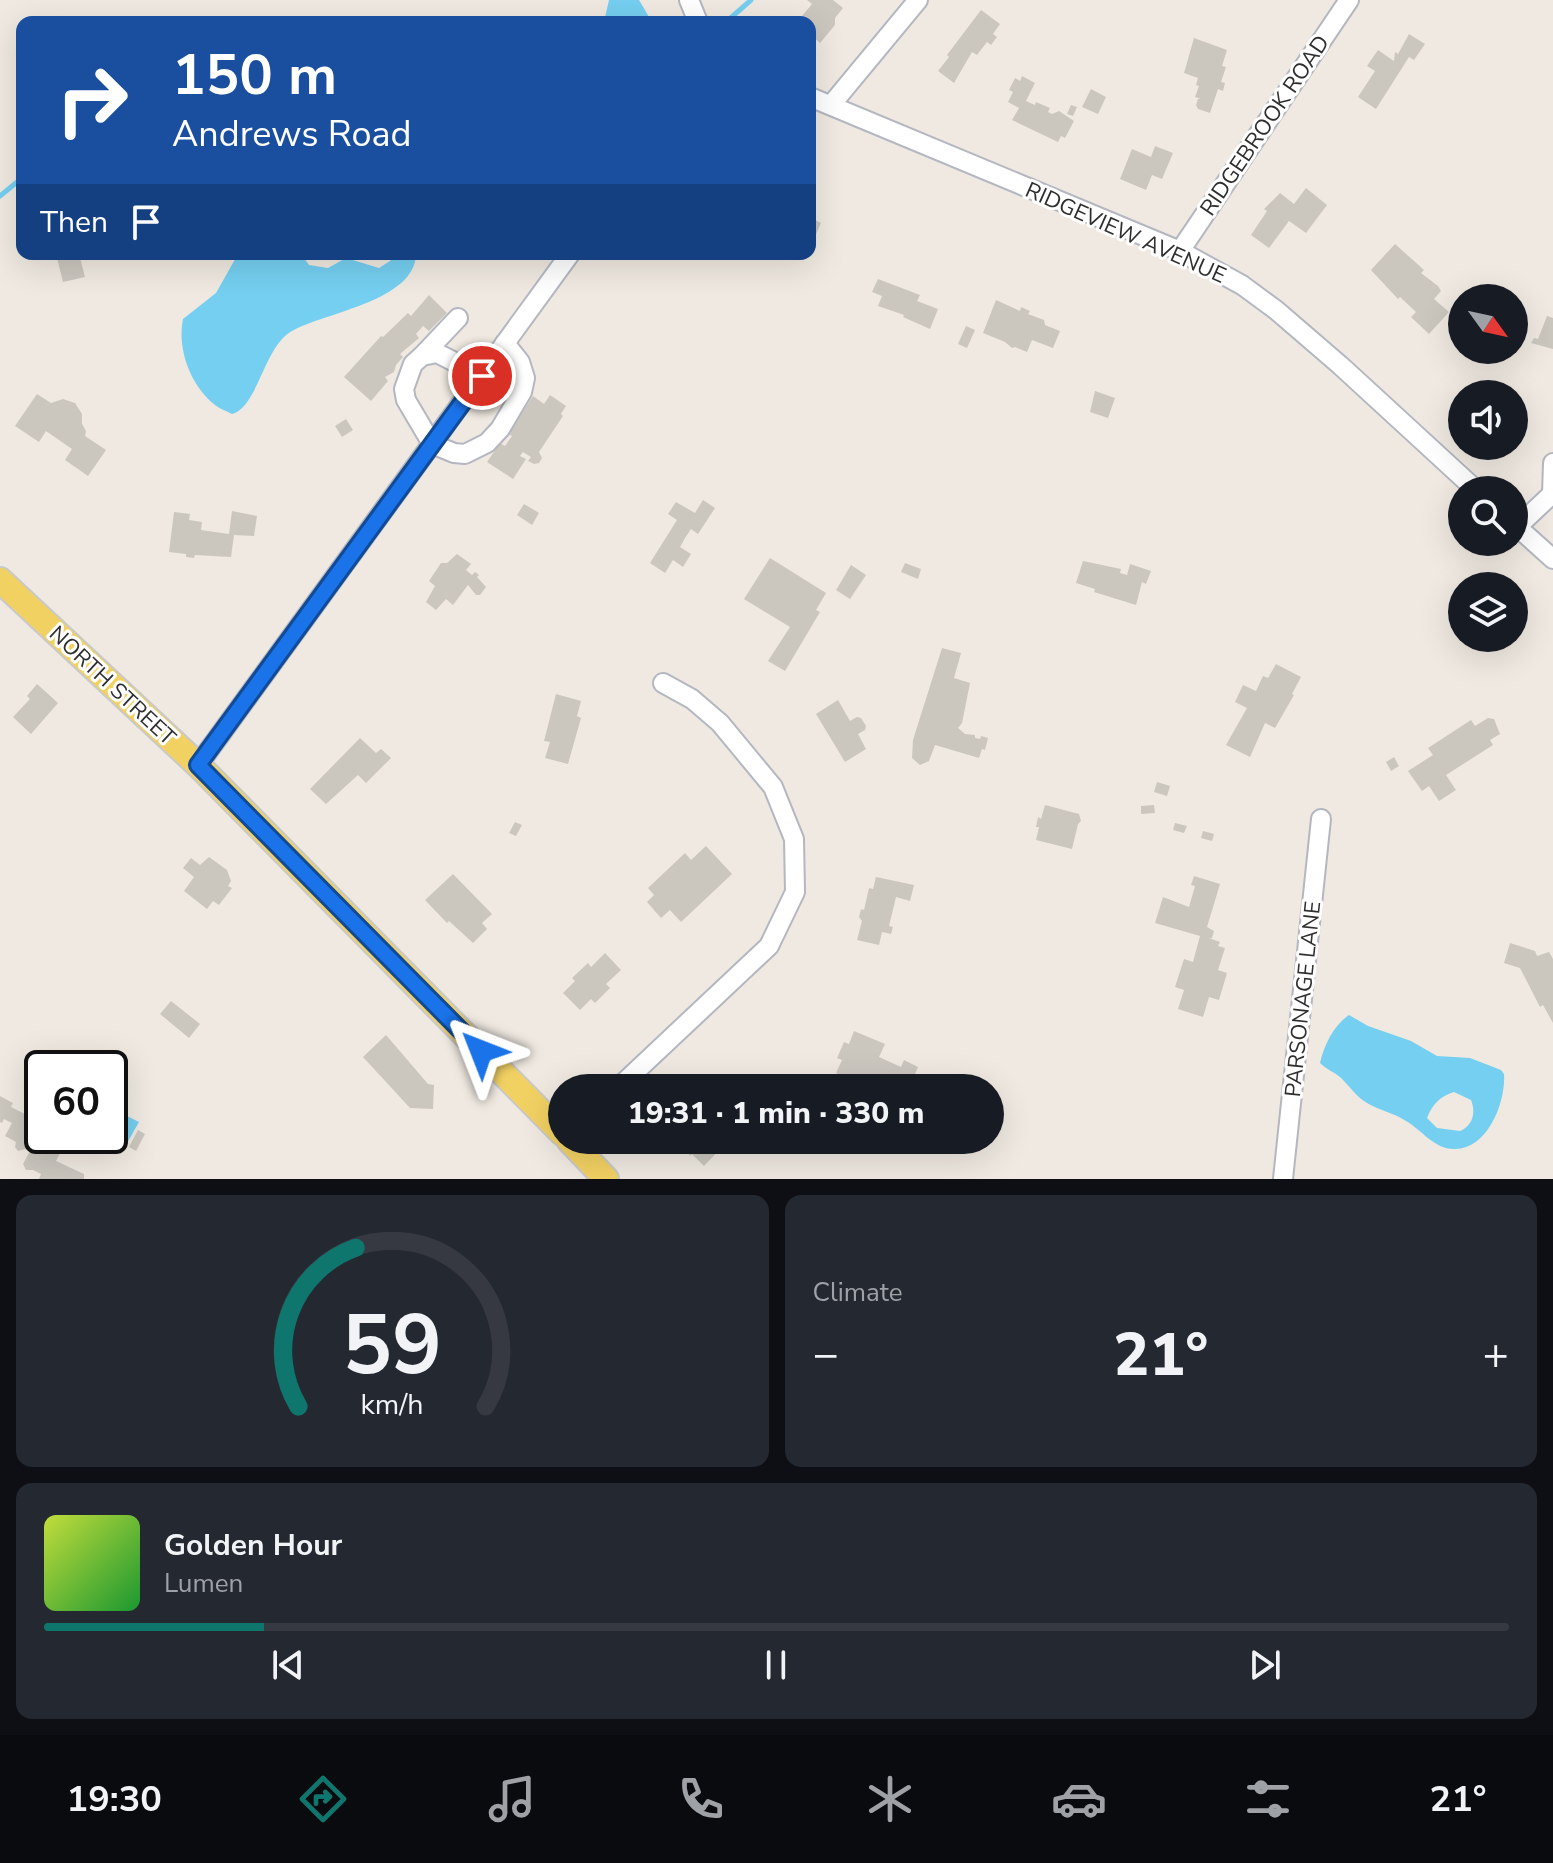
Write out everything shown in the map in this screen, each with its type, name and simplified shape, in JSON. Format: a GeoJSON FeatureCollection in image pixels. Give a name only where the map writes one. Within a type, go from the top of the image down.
{"type":"FeatureCollection","features":[{"type":"Feature","properties":{"kind":"main road","name":"NORTH STREET"},"geometry":{"type":"LineString","coordinates":[[0,580],[198,765],[548,1119]]}},
{"type":"Feature","properties":{"kind":"main road"},"geometry":{"type":"LineString","coordinates":[[582,1154],[606,1179]]}},
{"type":"Feature","properties":{"kind":"street"},"geometry":{"type":"LineString","coordinates":[[831,105],[918,0]]}},
{"type":"Feature","properties":{"kind":"street","name":"RIDGEBROOK ROAD"},"geometry":{"type":"LineString","coordinates":[[1180,251],[1349,0]]}},
{"type":"Feature","properties":{"kind":"street","name":"RIDGEVIEW AVENUE"},"geometry":{"type":"LineString","coordinates":[[816,99],[1180,251],[1242,285],[1276,310],[1460,476]]}},
{"type":"Feature","properties":{"kind":"street"},"geometry":{"type":"LineString","coordinates":[[198,765],[566,260]]}},
{"type":"Feature","properties":{"kind":"street"},"geometry":{"type":"LineString","coordinates":[[458,318],[413,364],[404,389],[406,400],[432,444],[465,454],[487,443],[500,429],[522,392],[525,378],[520,362],[505,343]]}},
{"type":"Feature","properties":{"kind":"street"},"geometry":{"type":"LineString","coordinates":[[422,356],[437,353],[482,376]]}},
{"type":"Feature","properties":{"kind":"street"},"geometry":{"type":"LineString","coordinates":[[1528,515],[1552,493],[1553,463]]}},
{"type":"Feature","properties":{"kind":"street"},"geometry":{"type":"LineString","coordinates":[[1528,537],[1553,559]]}},
{"type":"Feature","properties":{"kind":"street"},"geometry":{"type":"LineString","coordinates":[[633,1074],[769,946],[795,892],[794,839],[773,787],[720,723],[692,699],[663,683]]}},
{"type":"Feature","properties":{"kind":"street","name":"PARSONAGE LANE"},"geometry":{"type":"LineString","coordinates":[[1283,1179],[1321,819]]}},
{"type":"Feature","properties":{"kind":"water"},"geometry":{"type":"Polygon","coordinates":[[[609,0],[639,0],[648,16],[605,16],[609,0]]]}},
{"type":"Feature","properties":{"kind":"water"},"geometry":{"type":"Polygon","coordinates":[[[235,260],[305,260],[309,265],[328,268],[342,260],[353,260],[379,268],[391,260],[414,260],[412,270],[401,283],[385,294],[307,324],[282,339],[248,400],[232,414],[206,397],[192,377],[182,342],[183,319],[216,293],[235,260]]]}},
{"type":"Feature","properties":{"kind":"water"},"geometry":{"type":"Polygon","coordinates":[[[1349,1015],[1368,1026],[1411,1041],[1437,1056],[1470,1058],[1501,1070],[1504,1074],[1502,1097],[1485,1133],[1466,1147],[1454,1149],[1434,1143],[1401,1118],[1363,1100],[1340,1077],[1320,1063],[1330,1036],[1349,1015]],[[1454,1092],[1449,1094],[1437,1102],[1427,1118],[1437,1128],[1460,1131],[1468,1126],[1472,1118],[1471,1100],[1454,1092]]]}},
{"type":"Feature","properties":{"kind":"water"},"geometry":{"type":"Polygon","coordinates":[[[128,1116],[139,1122],[128,1141],[128,1116]]]}},
{"type":"Feature","properties":{"kind":"building"},"geometry":{"type":"Polygon","coordinates":[[[807,0],[833,0],[843,8],[835,18],[835,25],[820,43],[816,39],[816,16],[802,16],[812,4],[807,0]]]}},
{"type":"Feature","properties":{"kind":"building"},"geometry":{"type":"Polygon","coordinates":[[[981,10],[1000,24],[993,34],[997,37],[991,45],[987,42],[977,55],[972,52],[954,83],[938,71],[981,10]]]}},
{"type":"Feature","properties":{"kind":"building"},"geometry":{"type":"Polygon","coordinates":[[[1409,34],[1425,44],[1414,60],[1409,57],[1376,109],[1358,97],[1375,71],[1367,66],[1378,50],[1394,61],[1395,52],[1398,54],[1409,34]]]}},
{"type":"Feature","properties":{"kind":"building"},"geometry":{"type":"Polygon","coordinates":[[[1194,38],[1227,50],[1222,66],[1226,67],[1221,82],[1225,83],[1223,91],[1218,89],[1210,113],[1198,109],[1196,105],[1201,99],[1195,97],[1198,78],[1184,73],[1194,38]]]}},
{"type":"Feature","properties":{"kind":"building"},"geometry":{"type":"Polygon","coordinates":[[[1022,76],[1035,83],[1026,101],[1050,108],[1048,112],[1052,114],[1059,111],[1074,121],[1065,138],[1061,136],[1058,142],[1012,120],[1019,108],[1008,102],[1013,92],[1009,90],[1015,78],[1020,81],[1022,76]]]}},
{"type":"Feature","properties":{"kind":"building"},"geometry":{"type":"Polygon","coordinates":[[[1091,89],[1106,97],[1098,114],[1082,107],[1091,89]]]}},
{"type":"Feature","properties":{"kind":"building"},"geometry":{"type":"Polygon","coordinates":[[[1071,105],[1077,107],[1073,116],[1067,114],[1071,105]]]}},
{"type":"Feature","properties":{"kind":"building"},"geometry":{"type":"Polygon","coordinates":[[[1155,146],[1173,153],[1162,179],[1152,175],[1146,190],[1120,179],[1132,149],[1151,157],[1155,146]]]}},
{"type":"Feature","properties":{"kind":"building"},"geometry":{"type":"Polygon","coordinates":[[[1306,188],[1327,205],[1306,233],[1289,221],[1269,248],[1251,235],[1267,211],[1264,209],[1280,193],[1294,204],[1306,188]]]}},
{"type":"Feature","properties":{"kind":"building"},"geometry":{"type":"Polygon","coordinates":[[[1395,244],[1424,270],[1421,273],[1438,286],[1441,291],[1434,299],[1448,313],[1429,334],[1411,317],[1416,312],[1400,297],[1398,299],[1371,270],[1395,244]]]}},
{"type":"Feature","properties":{"kind":"building"},"geometry":{"type":"Polygon","coordinates":[[[58,260],[81,260],[85,277],[63,282],[58,260]]]}},
{"type":"Feature","properties":{"kind":"building"},"geometry":{"type":"Polygon","coordinates":[[[878,279],[920,295],[917,301],[938,309],[930,329],[878,306],[882,296],[872,292],[878,279]]]}},
{"type":"Feature","properties":{"kind":"building"},"geometry":{"type":"Polygon","coordinates":[[[429,295],[447,313],[429,331],[423,326],[416,334],[419,338],[400,354],[403,357],[394,372],[385,377],[388,381],[371,401],[344,377],[381,336],[408,313],[411,316],[429,295]]]}},
{"type":"Feature","properties":{"kind":"building"},"geometry":{"type":"Polygon","coordinates":[[[996,300],[1020,311],[1021,307],[1030,311],[1028,314],[1060,331],[1053,348],[1032,340],[1027,352],[983,333],[996,300]]]}},
{"type":"Feature","properties":{"kind":"building"},"geometry":{"type":"Polygon","coordinates":[[[1547,316],[1553,318],[1553,349],[1531,343],[1534,338],[1538,339],[1547,316]]]}},
{"type":"Feature","properties":{"kind":"building"},"geometry":{"type":"Polygon","coordinates":[[[966,326],[975,330],[967,348],[958,344],[966,326]]]}},
{"type":"Feature","properties":{"kind":"building"},"geometry":{"type":"Polygon","coordinates":[[[1095,391],[1115,398],[1108,418],[1090,412],[1095,391]]]}},
{"type":"Feature","properties":{"kind":"building"},"geometry":{"type":"Polygon","coordinates":[[[37,394],[51,403],[63,399],[75,403],[82,414],[85,436],[106,450],[88,476],[65,460],[72,449],[46,431],[39,442],[15,426],[37,394]]]}},
{"type":"Feature","properties":{"kind":"building"},"geometry":{"type":"Polygon","coordinates":[[[550,395],[566,406],[561,414],[563,416],[539,452],[542,458],[539,463],[528,461],[531,457],[523,452],[520,456],[526,459],[513,479],[487,462],[500,443],[505,446],[512,436],[508,434],[533,396],[544,404],[550,395]]]}},
{"type":"Feature","properties":{"kind":"building"},"geometry":{"type":"Polygon","coordinates":[[[346,419],[353,430],[342,437],[335,426],[346,419]]]}},
{"type":"Feature","properties":{"kind":"building"},"geometry":{"type":"Polygon","coordinates":[[[703,500],[715,508],[698,534],[691,529],[680,547],[691,554],[683,567],[673,560],[665,573],[650,563],[677,520],[668,514],[676,502],[695,513],[703,500]]]}},
{"type":"Feature","properties":{"kind":"building"},"geometry":{"type":"Polygon","coordinates":[[[524,504],[539,513],[532,525],[517,515],[524,504]]]}},
{"type":"Feature","properties":{"kind":"building"},"geometry":{"type":"Polygon","coordinates":[[[232,511],[257,516],[254,536],[234,535],[231,557],[195,555],[194,558],[169,552],[174,512],[190,514],[189,520],[202,522],[201,530],[229,534],[232,511]]]}},
{"type":"Feature","properties":{"kind":"building"},"geometry":{"type":"Polygon","coordinates":[[[457,554],[471,564],[466,570],[472,575],[475,572],[479,575],[477,577],[486,587],[480,595],[476,595],[468,585],[453,605],[446,599],[436,610],[426,602],[435,586],[429,581],[441,563],[447,563],[457,554]]]}},
{"type":"Feature","properties":{"kind":"building"},"geometry":{"type":"Polygon","coordinates":[[[770,558],[826,593],[816,610],[820,612],[785,671],[768,661],[790,627],[744,599],[770,558]]]}},
{"type":"Feature","properties":{"kind":"building"},"geometry":{"type":"Polygon","coordinates":[[[1083,561],[1121,569],[1120,573],[1127,575],[1130,564],[1151,571],[1146,584],[1142,582],[1136,605],[1076,583],[1083,561]]]}},
{"type":"Feature","properties":{"kind":"building"},"geometry":{"type":"Polygon","coordinates":[[[905,563],[921,569],[918,579],[901,572],[905,563]]]}},
{"type":"Feature","properties":{"kind":"building"},"geometry":{"type":"Polygon","coordinates":[[[851,565],[866,575],[850,599],[836,590],[851,565]]]}},
{"type":"Feature","properties":{"kind":"building"},"geometry":{"type":"Polygon","coordinates":[[[942,648],[961,653],[954,678],[970,683],[962,723],[958,728],[965,734],[975,735],[975,738],[988,738],[979,758],[935,745],[929,761],[920,765],[912,758],[913,740],[942,648]]]}},
{"type":"Feature","properties":{"kind":"building"},"geometry":{"type":"Polygon","coordinates":[[[1276,664],[1301,677],[1275,728],[1265,723],[1250,757],[1226,745],[1247,708],[1235,702],[1243,685],[1256,691],[1263,676],[1268,678],[1276,664]]]}},
{"type":"Feature","properties":{"kind":"building"},"geometry":{"type":"Polygon","coordinates":[[[37,684],[58,703],[31,734],[13,717],[30,699],[27,696],[37,684]]]}},
{"type":"Feature","properties":{"kind":"building"},"geometry":{"type":"Polygon","coordinates":[[[556,694],[581,701],[577,716],[581,718],[568,764],[545,758],[550,742],[544,741],[556,694]]]}},
{"type":"Feature","properties":{"kind":"building"},"geometry":{"type":"Polygon","coordinates":[[[838,700],[850,721],[861,718],[866,726],[858,734],[866,749],[845,762],[816,714],[838,700]]]}},
{"type":"Feature","properties":{"kind":"building"},"geometry":{"type":"Polygon","coordinates":[[[1488,718],[1494,719],[1500,734],[1490,740],[1493,745],[1446,775],[1456,790],[1439,801],[1429,786],[1422,791],[1408,771],[1433,755],[1428,748],[1471,720],[1475,726],[1488,718]]]}},
{"type":"Feature","properties":{"kind":"building"},"geometry":{"type":"Polygon","coordinates":[[[360,738],[376,753],[381,749],[391,758],[366,783],[358,775],[326,804],[310,789],[360,738]]]}},
{"type":"Feature","properties":{"kind":"building"},"geometry":{"type":"Polygon","coordinates":[[[1394,757],[1399,766],[1391,771],[1386,762],[1394,757]]]}},
{"type":"Feature","properties":{"kind":"building"},"geometry":{"type":"Polygon","coordinates":[[[1157,782],[1170,786],[1167,796],[1154,792],[1157,782]]]}},
{"type":"Feature","properties":{"kind":"building"},"geometry":{"type":"Polygon","coordinates":[[[1045,805],[1079,814],[1081,821],[1072,849],[1036,840],[1038,817],[1041,819],[1045,805]]]}},
{"type":"Feature","properties":{"kind":"building"},"geometry":{"type":"Polygon","coordinates":[[[1154,805],[1155,813],[1141,814],[1141,806],[1154,805]]]}},
{"type":"Feature","properties":{"kind":"building"},"geometry":{"type":"Polygon","coordinates":[[[515,822],[522,825],[516,836],[509,833],[515,822]]]}},
{"type":"Feature","properties":{"kind":"building"},"geometry":{"type":"Polygon","coordinates":[[[1175,823],[1187,826],[1184,833],[1173,830],[1175,823]]]}},
{"type":"Feature","properties":{"kind":"building"},"geometry":{"type":"Polygon","coordinates":[[[1203,831],[1214,834],[1212,841],[1201,838],[1203,831]]]}},
{"type":"Feature","properties":{"kind":"building"},"geometry":{"type":"Polygon","coordinates":[[[706,846],[732,874],[681,922],[670,910],[661,918],[647,902],[654,895],[648,888],[685,853],[691,860],[706,846]]]}},
{"type":"Feature","properties":{"kind":"building"},"geometry":{"type":"Polygon","coordinates":[[[209,857],[227,870],[231,881],[228,886],[232,888],[219,905],[213,901],[207,909],[184,891],[194,877],[183,868],[191,858],[200,865],[209,857]]]}},
{"type":"Feature","properties":{"kind":"building"},"geometry":{"type":"Polygon","coordinates":[[[453,874],[492,914],[482,923],[487,929],[473,943],[449,921],[447,923],[425,900],[453,874]]]}},
{"type":"Feature","properties":{"kind":"building"},"geometry":{"type":"Polygon","coordinates":[[[1194,876],[1220,884],[1207,927],[1214,931],[1212,938],[1209,938],[1220,942],[1218,946],[1225,948],[1218,970],[1227,973],[1219,1000],[1209,997],[1203,1017],[1178,1009],[1184,990],[1175,987],[1184,959],[1193,962],[1200,936],[1155,923],[1163,897],[1189,907],[1195,886],[1191,885],[1194,876]]]}},
{"type":"Feature","properties":{"kind":"building"},"geometry":{"type":"Polygon","coordinates":[[[876,877],[914,885],[910,901],[896,897],[889,926],[893,927],[891,934],[882,932],[879,945],[857,940],[862,921],[859,917],[861,909],[864,910],[869,888],[873,889],[876,877]]]}},
{"type":"Feature","properties":{"kind":"building"},"geometry":{"type":"Polygon","coordinates":[[[1510,943],[1535,951],[1537,956],[1549,952],[1553,959],[1553,1023],[1543,1005],[1540,1007],[1520,968],[1504,963],[1510,943]]]}},
{"type":"Feature","properties":{"kind":"building"},"geometry":{"type":"Polygon","coordinates":[[[605,953],[621,970],[606,984],[610,988],[595,1003],[591,999],[580,1010],[563,993],[575,981],[572,978],[588,963],[591,967],[605,953]]]}},
{"type":"Feature","properties":{"kind":"building"},"geometry":{"type":"Polygon","coordinates":[[[171,1001],[200,1024],[189,1038],[160,1014],[171,1001]]]}},
{"type":"Feature","properties":{"kind":"building"},"geometry":{"type":"Polygon","coordinates":[[[854,1031],[885,1044],[879,1057],[901,1067],[904,1060],[918,1067],[915,1074],[838,1074],[842,1060],[837,1058],[844,1042],[849,1044],[854,1031]]]}},
{"type":"Feature","properties":{"kind":"building"},"geometry":{"type":"Polygon","coordinates":[[[386,1035],[428,1084],[434,1085],[433,1109],[410,1108],[363,1057],[386,1035]]]}},
{"type":"Feature","properties":{"kind":"building"},"geometry":{"type":"Polygon","coordinates":[[[0,1096],[13,1103],[11,1107],[24,1114],[24,1150],[18,1151],[16,1142],[5,1136],[12,1123],[4,1119],[0,1122],[0,1096]]]}},
{"type":"Feature","properties":{"kind":"building"},"geometry":{"type":"Polygon","coordinates":[[[138,1130],[145,1134],[136,1151],[129,1147],[138,1130]]]}},
{"type":"Feature","properties":{"kind":"building"},"geometry":{"type":"Polygon","coordinates":[[[28,1154],[60,1154],[56,1161],[84,1174],[84,1179],[39,1179],[41,1174],[26,1170],[23,1164],[28,1154]]]}},
{"type":"Feature","properties":{"kind":"building"},"geometry":{"type":"Polygon","coordinates":[[[692,1154],[715,1154],[704,1166],[692,1154]]]}},
{"type":"Feature","properties":{"kind":"waterway"},"geometry":{"type":"LineString","coordinates":[[733,16],[751,0]]}},
{"type":"Feature","properties":{"kind":"waterway"},"geometry":{"type":"LineString","coordinates":[[0,196],[16,183]]}},
{"type":"Feature","properties":{"kind":"route"},"geometry":{"type":"LineString","coordinates":[[481,1051],[198,765],[482,376]]}}]}
